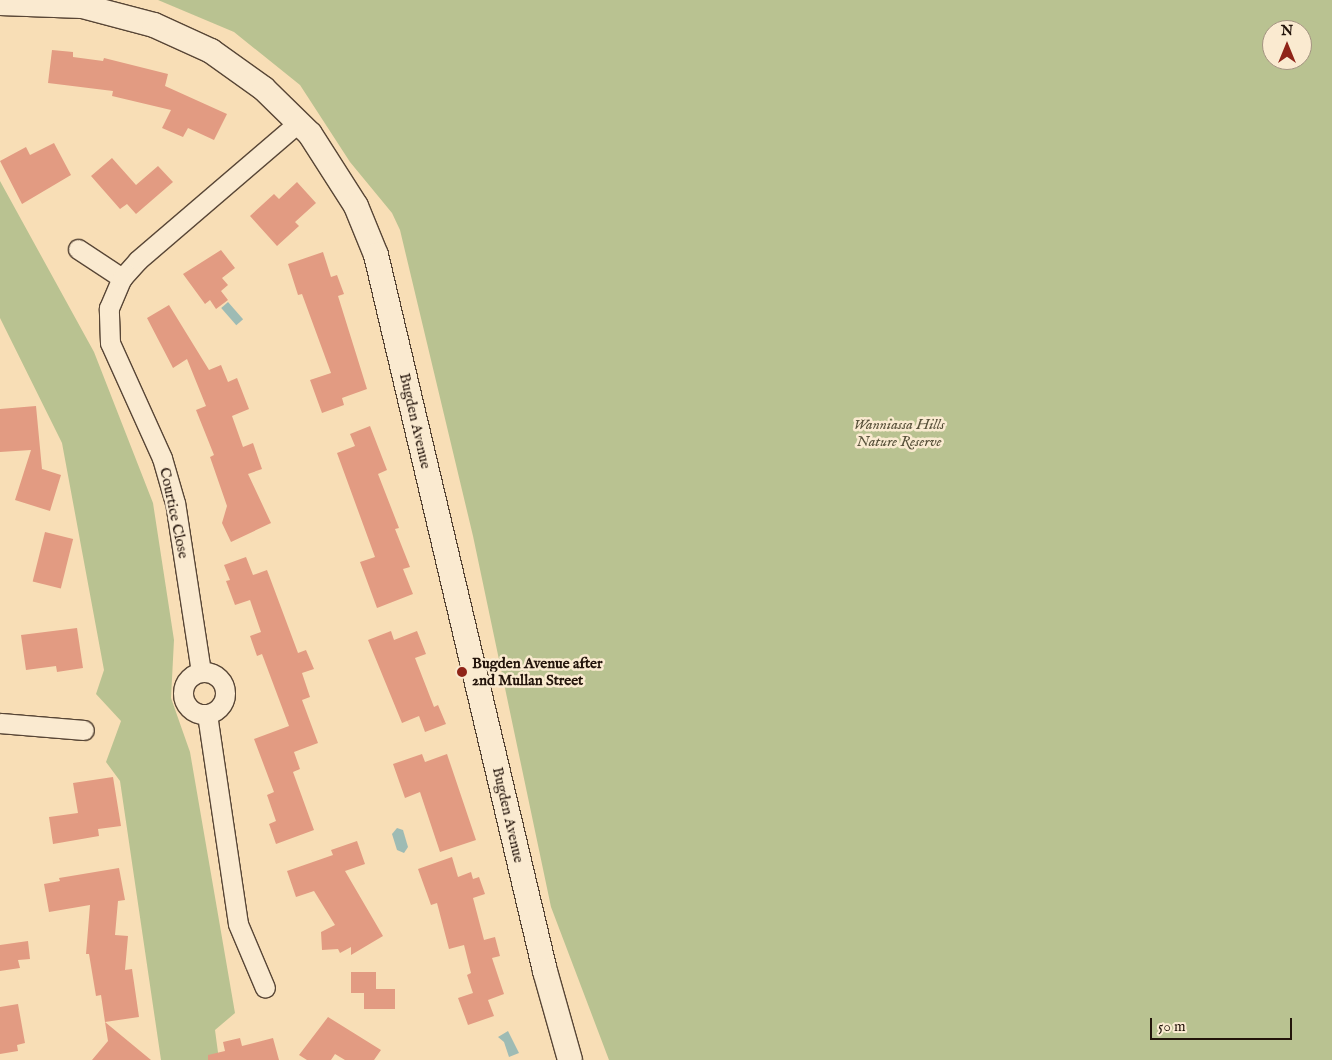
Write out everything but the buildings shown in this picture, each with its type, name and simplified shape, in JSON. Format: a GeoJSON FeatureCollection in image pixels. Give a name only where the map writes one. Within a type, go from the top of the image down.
{"type":"FeatureCollection","features":[{"type":"Feature","properties":{"kind":"street","name":"Bugden Avenue"},"geometry":{"type":"LineString","coordinates":[[0,3],[82,6],[154,25],[211,51],[238,68],[299,122],[343,182],[376,255],[545,971],[570,1060]]}},
{"type":"Feature","properties":{"kind":"street","name":"Courtice Close"},"geometry":{"type":"LineString","coordinates":[[201,672],[175,503],[162,458],[110,342],[109,308],[122,278],[138,260],[299,122]]}},
{"type":"Feature","properties":{"kind":"street"},"geometry":{"type":"LineString","coordinates":[[78,250],[122,278]]}},
{"type":"Feature","properties":{"kind":"street"},"geometry":{"type":"LineString","coordinates":[[201,672],[217,676],[226,690],[222,706],[207,714],[191,710],[183,697],[187,680],[201,672]]}},
{"type":"Feature","properties":{"kind":"street"},"geometry":{"type":"LineString","coordinates":[[207,714],[238,924],[264,988]]}},
{"type":"Feature","properties":{"kind":"street"},"geometry":{"type":"LineString","coordinates":[[0,723],[84,730]]}},
{"type":"Feature","properties":{"kind":"green space","name":"Wanniassa Hills Nature Reserve"},"geometry":{"type":"Polygon","coordinates":[[[158,0],[1332,0],[1332,1060],[609,1060],[551,907],[473,536],[400,230],[392,213],[350,162],[300,85],[234,32],[158,0]]]}},
{"type":"Feature","properties":{"kind":"green space"},"geometry":{"type":"Polygon","coordinates":[[[0,181],[94,352],[153,503],[174,640],[171,698],[190,752],[235,1013],[215,1030],[219,1060],[161,1060],[120,781],[106,762],[121,721],[96,694],[104,670],[62,443],[0,318],[0,181]]]}},
{"type":"Feature","properties":{"kind":"water"},"geometry":{"type":"Polygon","coordinates":[[[228,302],[243,319],[236,325],[221,308],[228,302]]]}},
{"type":"Feature","properties":{"kind":"water"},"geometry":{"type":"Polygon","coordinates":[[[397,828],[403,830],[408,847],[404,853],[397,850],[392,834],[397,828]]]}},
{"type":"Feature","properties":{"kind":"water"},"geometry":{"type":"Polygon","coordinates":[[[508,1031],[519,1053],[509,1057],[504,1042],[498,1037],[508,1031]]]}},
{"type":"Feature","properties":{"kind":"place","name":"Bugden Avenue after 2nd Mullan Street"},"geometry":{"type":"Point","coordinates":[462,672]}}]}
